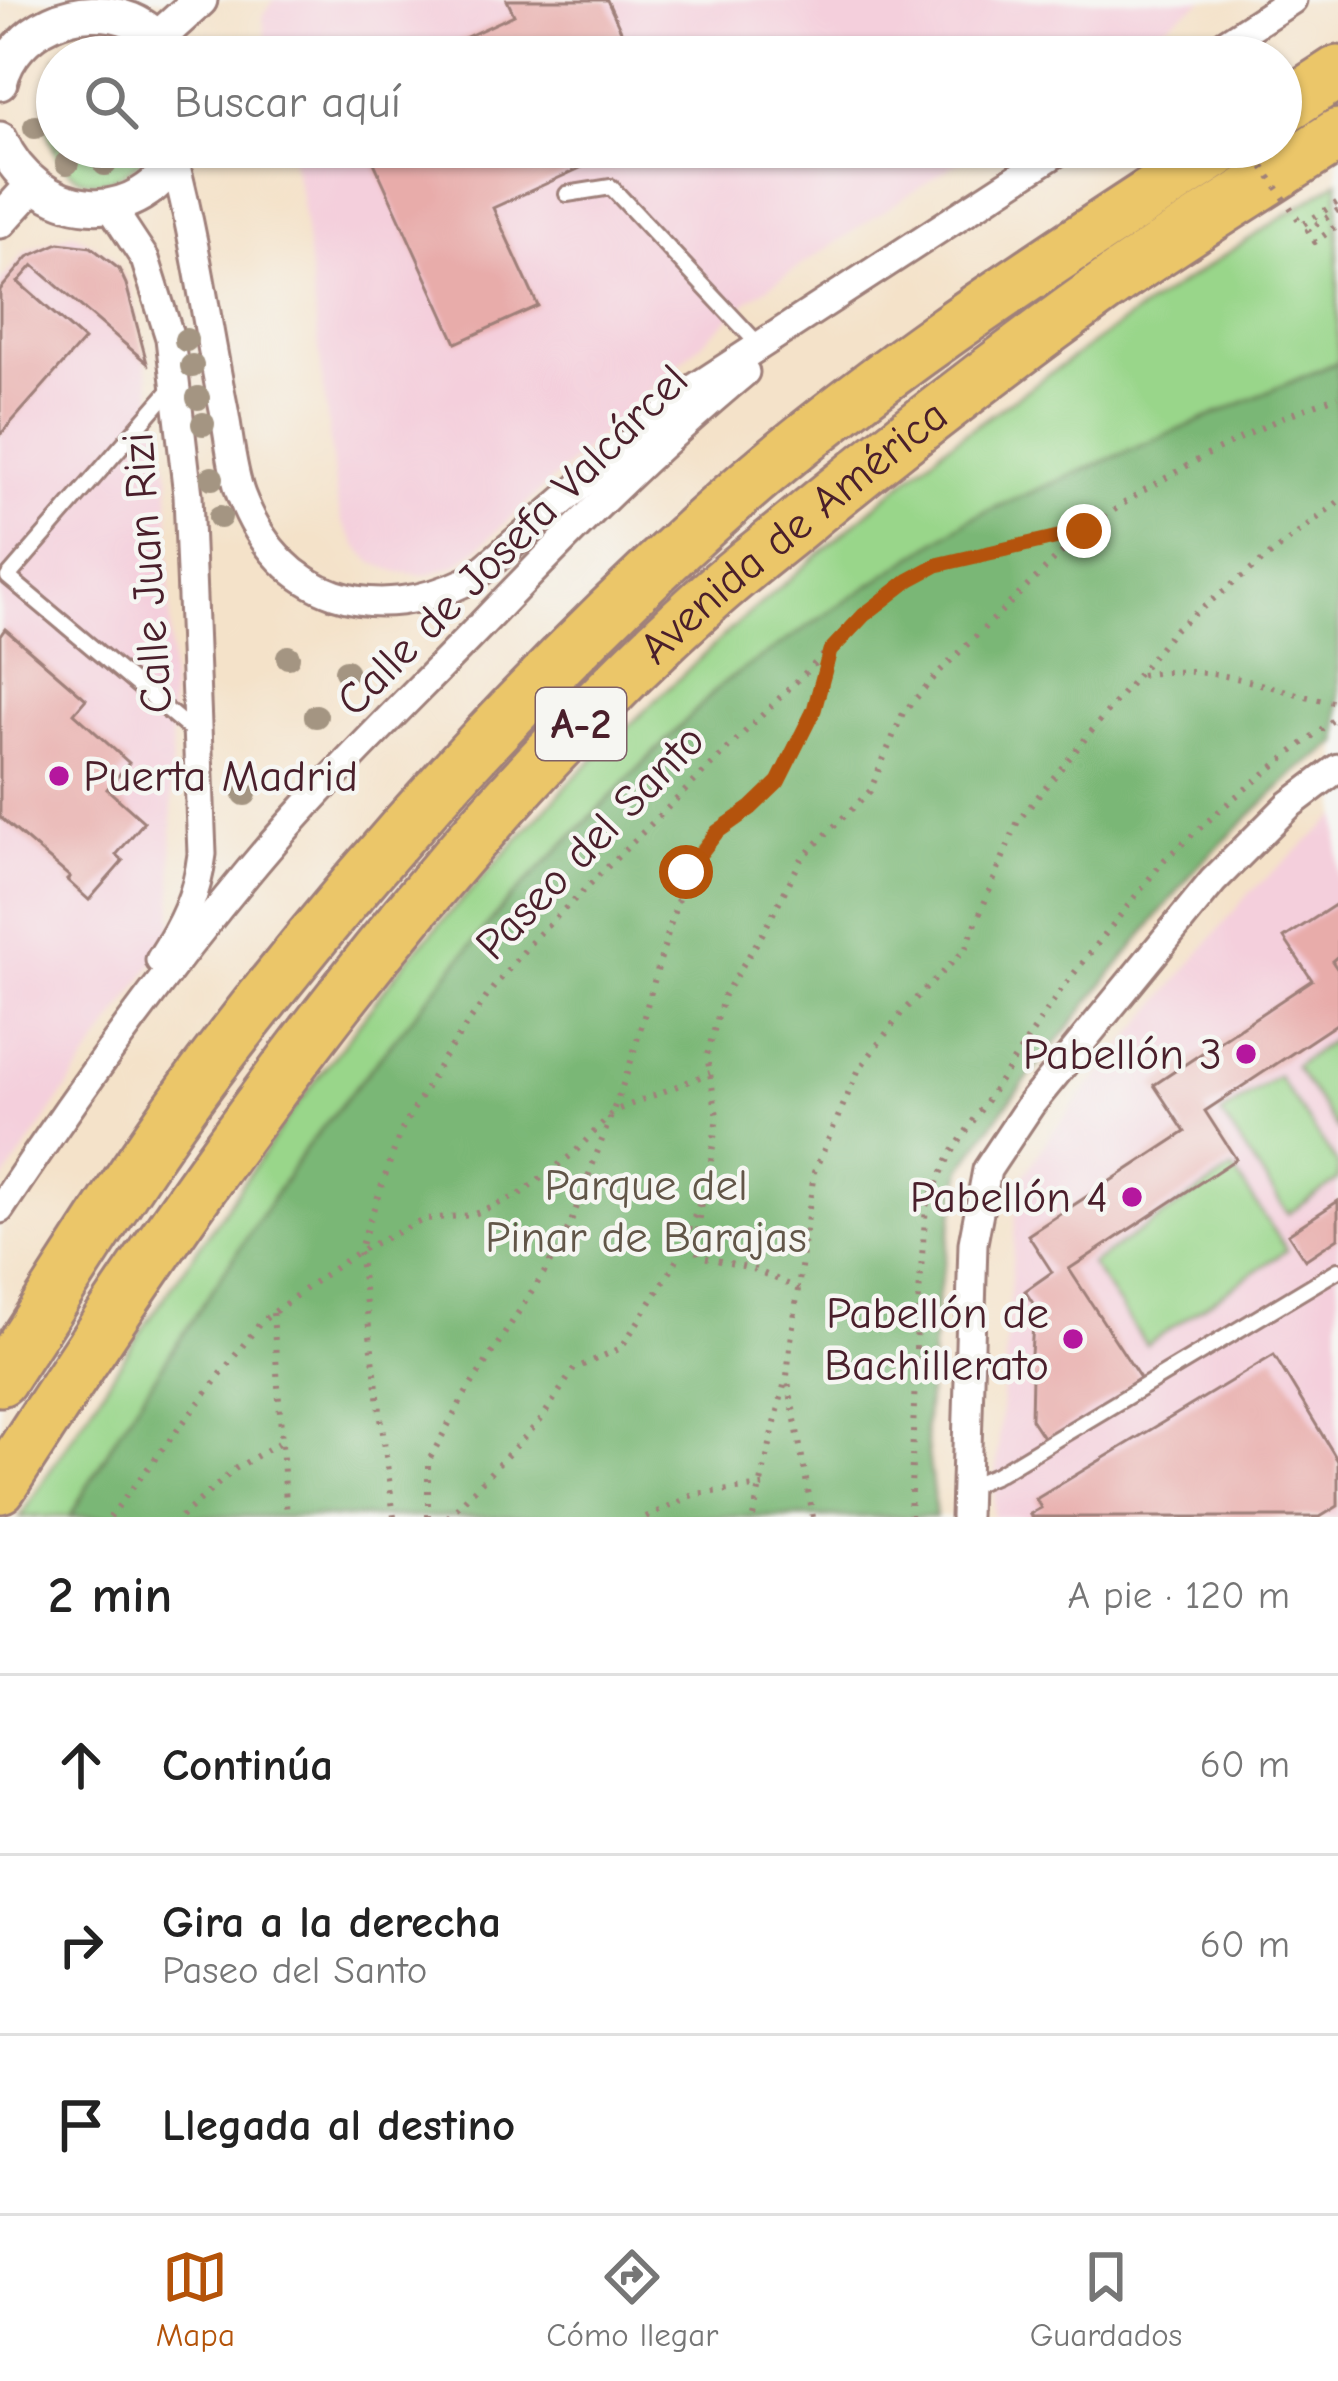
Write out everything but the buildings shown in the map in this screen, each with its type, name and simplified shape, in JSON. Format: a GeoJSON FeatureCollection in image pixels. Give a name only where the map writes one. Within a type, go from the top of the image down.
{"type":"FeatureCollection","features":[{"type":"Feature","properties":{"kind":"highway"},"geometry":{"type":"LineString","coordinates":[[1302,95],[1338,72]]}},
{"type":"Feature","properties":{"kind":"highway","name":"Avenida de América"},"geometry":{"type":"LineString","coordinates":[[1302,158],[1338,135]]}},
{"type":"Feature","properties":{"kind":"highway","name":"Avenida de América"},"geometry":{"type":"LineString","coordinates":[[4,1374],[217,1058],[365,876],[501,722],[709,519],[885,375],[1192,168]]}},
{"type":"Feature","properties":{"kind":"highway","name":"Avenida de América"},"geometry":{"type":"LineString","coordinates":[[0,1487],[119,1302],[260,1100],[381,947],[553,751],[708,598],[920,424],[1121,276],[1287,168]]}},
{"type":"Feature","properties":{"kind":"street"},"geometry":{"type":"LineString","coordinates":[[175,36],[200,0]]}},
{"type":"Feature","properties":{"kind":"street"},"geometry":{"type":"LineString","coordinates":[[1236,36],[1292,0]]}},
{"type":"Feature","properties":{"kind":"street"},"geometry":{"type":"LineString","coordinates":[[0,83],[19,46],[42,26],[71,15],[102,12],[132,20],[153,36]]}},
{"type":"Feature","properties":{"kind":"street"},"geometry":{"type":"LineString","coordinates":[[0,139],[11,163],[32,186],[58,201],[88,207],[110,206],[140,195],[166,168]]}},
{"type":"Feature","properties":{"kind":"street","name":"Calle Juan Rizi"},"geometry":{"type":"LineString","coordinates":[[180,168],[241,494],[267,543],[305,580],[350,602],[407,602],[436,596],[472,579]]}},
{"type":"Feature","properties":{"kind":"street","name":"Calle de Josefa Valcárcel"},"geometry":{"type":"LineString","coordinates":[[472,579],[693,388],[1032,168]]}},
{"type":"Feature","properties":{"kind":"street"},"geometry":{"type":"LineString","coordinates":[[0,221],[32,186]]}},
{"type":"Feature","properties":{"kind":"street","name":"Calle Juan Rizi"},"geometry":{"type":"LineString","coordinates":[[56,1125],[99,1047],[187,918],[202,854],[188,495],[176,383],[158,293],[145,259],[110,206]]}},
{"type":"Feature","properties":{"kind":"street","name":"Calle de Josefa Valcárcel"},"geometry":{"type":"LineString","coordinates":[[0,1209],[56,1125],[249,870],[387,719],[658,444],[840,292]]}},
{"type":"Feature","properties":{"kind":"street"},"geometry":{"type":"LineString","coordinates":[[965,1517],[973,1243],[987,1170],[1030,1104],[1213,880],[1288,805],[1338,768]]}},
{"type":"Feature","properties":{"kind":"lane"},"geometry":{"type":"LineString","coordinates":[[567,194],[611,187],[758,344]]}},
{"type":"Feature","properties":{"kind":"lane"},"geometry":{"type":"LineString","coordinates":[[176,383],[8,577],[199,736]]}},
{"type":"Feature","properties":{"kind":"lane"},"geometry":{"type":"LineString","coordinates":[[965,1488],[996,1475],[1338,1270]]}},
{"type":"Feature","properties":{"kind":"path"},"geometry":{"type":"LineString","coordinates":[[1264,168],[1301,225],[1338,206]]}},
{"type":"Feature","properties":{"kind":"path"},"geometry":{"type":"LineString","coordinates":[[1338,206],[1308,230],[1315,242],[1338,225]]}},
{"type":"Feature","properties":{"kind":"path","name":"Paseo del Santo"},"geometry":{"type":"LineString","coordinates":[[394,1517],[358,1251],[400,1133],[444,1057],[493,988],[591,880],[864,615],[909,580],[937,565],[1084,531],[1201,458],[1338,396]]}},
{"type":"Feature","properties":{"kind":"path"},"geometry":{"type":"LineString","coordinates":[[753,1517],[787,1376],[814,1172],[859,1069],[904,1010],[964,950],[1018,820],[1175,629],[1338,502]]}},
{"type":"Feature","properties":{"kind":"path"},"geometry":{"type":"LineString","coordinates":[[799,1289],[752,1268],[699,1256],[696,1244],[717,1116],[707,1055],[724,995],[802,858],[870,790],[903,712],[1084,531]]}},
{"type":"Feature","properties":{"kind":"path"},"geometry":{"type":"LineString","coordinates":[[428,1517],[428,1462],[570,1225],[614,1112],[686,872],[717,832],[778,782],[814,710],[830,651]]}},
{"type":"Feature","properties":{"kind":"path"},"geometry":{"type":"LineString","coordinates":[[1137,675],[1177,669],[1231,674],[1338,703]]}},
{"type":"Feature","properties":{"kind":"path"},"geometry":{"type":"LineString","coordinates":[[110,1517],[211,1383],[273,1313],[358,1251],[424,1219],[472,1215],[519,1195],[574,1153],[614,1112],[710,1073]]}},
{"type":"Feature","properties":{"kind":"path"},"geometry":{"type":"LineString","coordinates":[[448,1517],[540,1421],[574,1369],[621,1348],[674,1266],[703,1195]]}},
{"type":"Feature","properties":{"kind":"path"},"geometry":{"type":"LineString","coordinates":[[273,1313],[286,1517]]}},
{"type":"Feature","properties":{"kind":"path"},"geometry":{"type":"LineString","coordinates":[[787,1376],[812,1517]]}},
{"type":"Feature","properties":{"kind":"path"},"geometry":{"type":"LineString","coordinates":[[181,1517],[235,1469],[282,1441]]}},
{"type":"Feature","properties":{"kind":"path"},"geometry":{"type":"LineString","coordinates":[[646,1517],[694,1494],[763,1486]]}},
{"type":"Feature","properties":{"kind":"shaded area"},"geometry":{"type":"Polygon","coordinates":[[[274,0],[1204,0],[1149,36],[265,36],[263,16],[274,0]]]}},
{"type":"Feature","properties":{"kind":"shaded area"},"geometry":{"type":"Polygon","coordinates":[[[294,168],[949,168],[750,299],[478,548],[455,566],[425,575],[373,563],[342,522],[294,168]]]}},
{"type":"Feature","properties":{"kind":"shaded area"},"geometry":{"type":"Polygon","coordinates":[[[73,233],[110,255],[130,286],[169,476],[173,934],[0,1186],[0,282],[26,251],[73,233]]]}},
{"type":"Feature","properties":{"kind":"shaded area"},"geometry":{"type":"Polygon","coordinates":[[[1338,815],[1338,1517],[993,1517],[1018,1185],[1050,1135],[1248,894],[1338,815]]]}},
{"type":"Feature","properties":{"kind":"green space"},"geometry":{"type":"Polygon","coordinates":[[[128,168],[119,176],[90,182],[67,169],[128,168]]]}},
{"type":"Feature","properties":{"kind":"green space"},"geometry":{"type":"Polygon","coordinates":[[[1338,181],[1338,362],[971,518],[120,1430],[70,1517],[20,1517],[292,1112],[406,961],[577,775],[731,629],[942,449],[1142,309],[1338,181]]]}},
{"type":"Feature","properties":{"kind":"green space","name":"Parque del Pinar de Barajas"},"geometry":{"type":"Polygon","coordinates":[[[1338,362],[1338,743],[1297,771],[1197,867],[1004,1108],[962,1168],[937,1301],[925,1429],[936,1517],[70,1517],[120,1430],[305,1149],[505,904],[723,683],[971,518],[1338,362]]]}},
{"type":"Feature","properties":{"kind":"green space"},"geometry":{"type":"Polygon","coordinates":[[[1338,1036],[1338,1130],[1295,1066],[1338,1036]]]}},
{"type":"Feature","properties":{"kind":"green space"},"geometry":{"type":"Polygon","coordinates":[[[1278,1076],[1338,1165],[1338,1180],[1288,1214],[1221,1114],[1278,1076]]]}},
{"type":"Feature","properties":{"kind":"green space"},"geometry":{"type":"Polygon","coordinates":[[[1233,1169],[1287,1250],[1146,1345],[1091,1264],[1233,1169]]]}},
{"type":"Feature","properties":{"kind":"place","name":"Puerta Madrid"},"geometry":{"type":"Point","coordinates":[59,776]}},
{"type":"Feature","properties":{"kind":"place","name":"Pabellón 3"},"geometry":{"type":"Point","coordinates":[1246,1054]}},
{"type":"Feature","properties":{"kind":"place","name":"Pabellón 4"},"geometry":{"type":"Point","coordinates":[1132,1197]}},
{"type":"Feature","properties":{"kind":"place","name":"Pabellón de Bachillerato"},"geometry":{"type":"Point","coordinates":[1073,1339]}},
{"type":"Feature","properties":{"kind":"route"},"geometry":{"type":"LineString","coordinates":[[686,872],[717,832],[778,782],[814,710],[830,651],[864,615],[937,565],[1084,531]]}}]}
